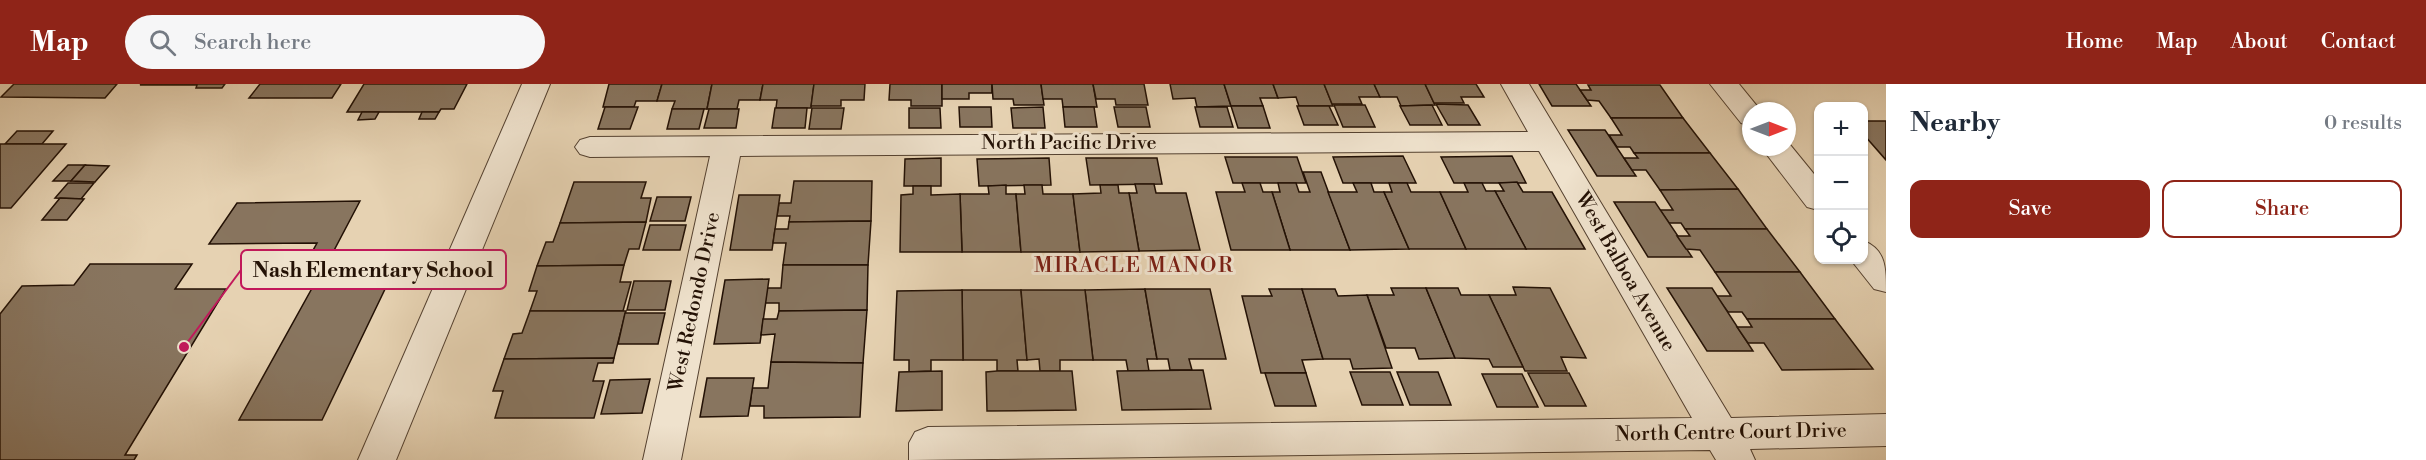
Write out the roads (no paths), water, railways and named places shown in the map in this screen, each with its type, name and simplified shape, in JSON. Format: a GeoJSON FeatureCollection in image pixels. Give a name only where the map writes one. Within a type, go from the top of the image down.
{"type":"FeatureCollection","features":[{"type":"Feature","properties":{"kind":"street"},"geometry":{"type":"LineString","coordinates":[[377,460],[536,84]]}},
{"type":"Feature","properties":{"kind":"street","name":"West Balboa Avenue"},"geometry":{"type":"LineString","coordinates":[[1515,84],[1728,447]]}},
{"type":"Feature","properties":{"kind":"street"},"geometry":{"type":"LineString","coordinates":[[1724,84],[1742,106]]}},
{"type":"Feature","properties":{"kind":"street","name":"North Pacific Drive"},"geometry":{"type":"LineString","coordinates":[[590,147],[1548,141]]}},
{"type":"Feature","properties":{"kind":"street","name":"West Redondo Drive"},"geometry":{"type":"LineString","coordinates":[[662,460],[727,145]]}},
{"type":"Feature","properties":{"kind":"street"},"geometry":{"type":"LineString","coordinates":[[1783,156],[1814,194]]}},
{"type":"Feature","properties":{"kind":"street"},"geometry":{"type":"LineString","coordinates":[[1868,259],[1886,280]]}},
{"type":"Feature","properties":{"kind":"street","name":"North Centre Court Drive"},"geometry":{"type":"LineString","coordinates":[[928,451],[1728,447],[1886,430]]}},
{"type":"Feature","properties":{"kind":"place","name":"Nash Elementary School"},"geometry":{"type":"Point","coordinates":[184,347]}},
{"type":"Feature","properties":{"kind":"district","name":"MIRACLE MANOR"},"geometry":{"type":"Point","coordinates":[1134,266]}}]}
